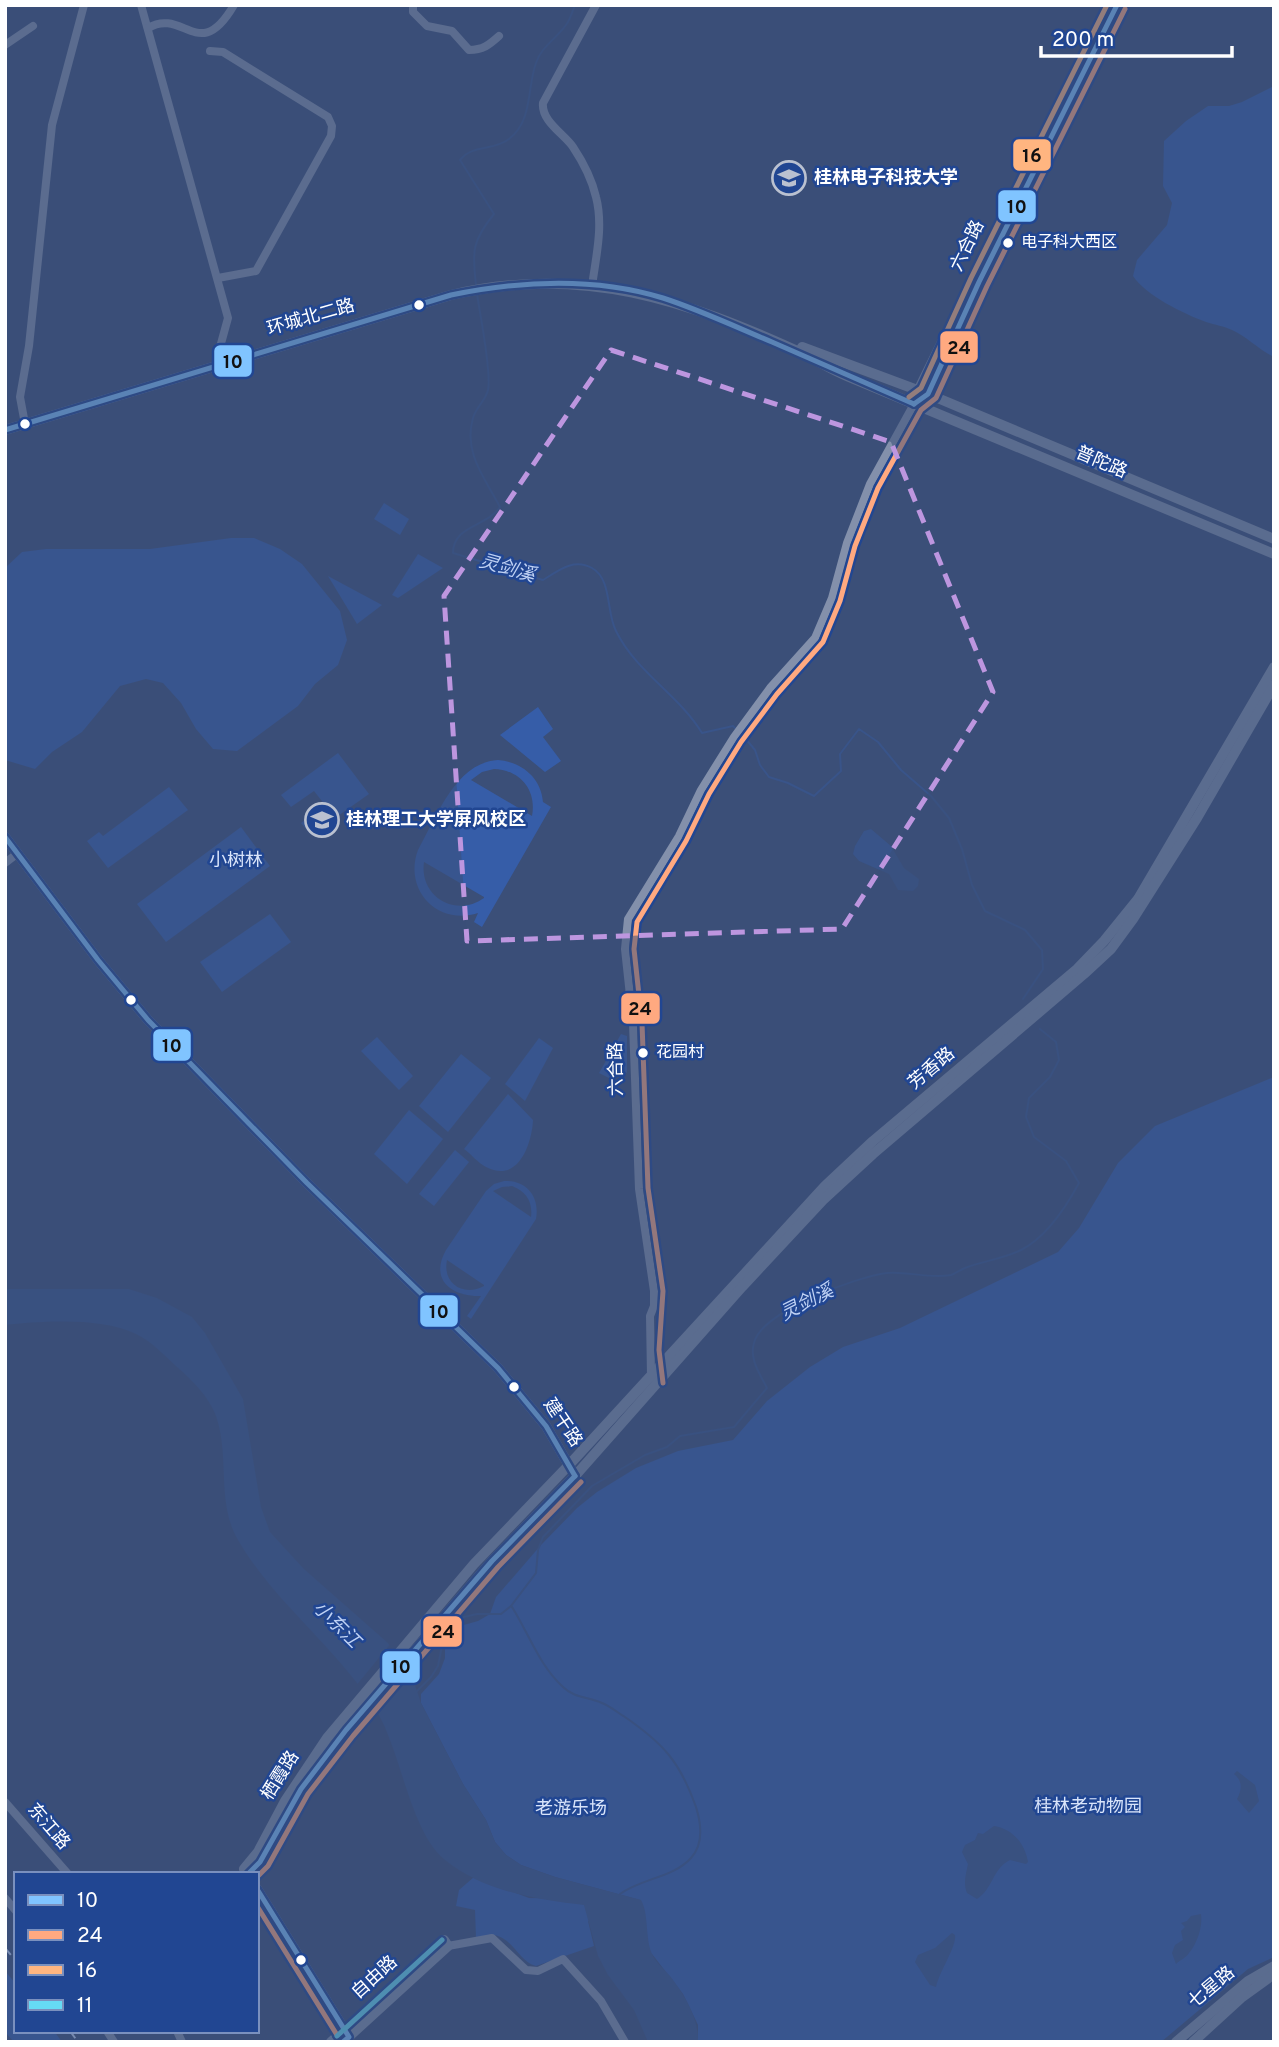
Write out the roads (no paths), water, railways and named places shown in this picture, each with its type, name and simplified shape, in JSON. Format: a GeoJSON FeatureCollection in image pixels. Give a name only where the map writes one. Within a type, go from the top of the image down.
{"type":"FeatureCollection","features":[{"type":"Feature","properties":{"kind":"main road","name":"六合路"},"geometry":{"type":"LineString","coordinates":[[923,392],[1108,5]]}},
{"type":"Feature","properties":{"kind":"main road","name":"六合路"},"geometry":{"type":"LineString","coordinates":[[923,392],[1117,5]]}},
{"type":"Feature","properties":{"kind":"main road"},"geometry":{"type":"LineString","coordinates":[[542,277],[593,279],[632,285],[697,304],[809,350],[923,392],[914,404],[766,338],[662,298],[631,291],[569,284],[490,284],[542,277]]}},
{"type":"Feature","properties":{"kind":"main road","name":"环城北二路"},"geometry":{"type":"LineString","coordinates":[[5,430],[24,421],[217,361],[466,288],[490,284]]}},
{"type":"Feature","properties":{"kind":"main road","name":"普陀路"},"geometry":{"type":"LineString","coordinates":[[923,392],[1274,539]]}},
{"type":"Feature","properties":{"kind":"main road","name":"普陀路"},"geometry":{"type":"LineString","coordinates":[[914,404],[1274,554]]}},
{"type":"Feature","properties":{"kind":"main road","name":"环城北二路"},"geometry":{"type":"LineString","coordinates":[[5,423],[24,421]]}},
{"type":"Feature","properties":{"kind":"main road","name":"芳香路"},"geometry":{"type":"LineString","coordinates":[[572,1471],[825,1186],[873,1141],[1077,969],[1104,941],[1138,899],[1274,667]]}},
{"type":"Feature","properties":{"kind":"main road","name":"芳香路"},"geometry":{"type":"LineString","coordinates":[[653,1380],[823,1200],[1111,949],[1133,919],[1196,818],[1274,685]]}},
{"type":"Feature","properties":{"kind":"main road","name":"建干路"},"geometry":{"type":"LineString","coordinates":[[5,837],[98,960],[148,1020],[307,1183],[489,1359],[546,1426],[572,1471]]}},
{"type":"Feature","properties":{"kind":"main road","name":"栖霞路"},"geometry":{"type":"LineString","coordinates":[[246,1872],[260,1863],[302,1788],[363,1704],[572,1471]]}},
{"type":"Feature","properties":{"kind":"main road"},"geometry":{"type":"LineString","coordinates":[[259,1892],[344,2039]]}},
{"type":"Feature","properties":{"kind":"main road"},"geometry":{"type":"LineString","coordinates":[[259,1905],[344,2039]]}},
{"type":"Feature","properties":{"kind":"main road","name":"自由路"},"geometry":{"type":"LineString","coordinates":[[344,2039],[446,1943]]}},
{"type":"Feature","properties":{"kind":"main road","name":"七星路"},"geometry":{"type":"LineString","coordinates":[[1177,2042],[1248,1981],[1274,1966]]}},
{"type":"Feature","properties":{"kind":"main road"},"geometry":{"type":"LineString","coordinates":[[1193,2042],[1241,1998],[1274,1974]]}},
{"type":"Feature","properties":{"kind":"street"},"geometry":{"type":"LineString","coordinates":[[24,421],[20,397],[29,346],[52,125],[84,5]]}},
{"type":"Feature","properties":{"kind":"street"},"geometry":{"type":"LineString","coordinates":[[141,5],[228,318],[217,361]]}},
{"type":"Feature","properties":{"kind":"street"},"geometry":{"type":"LineString","coordinates":[[148,28],[159,21],[203,34],[216,30],[234,5]]}},
{"type":"Feature","properties":{"kind":"street"},"geometry":{"type":"LineString","coordinates":[[413,5],[413,12],[427,26],[452,31],[469,50],[487,46],[499,36]]}},
{"type":"Feature","properties":{"kind":"street"},"geometry":{"type":"LineString","coordinates":[[593,279],[599,240],[600,216],[597,198],[572,145],[542,108],[596,5]]}},
{"type":"Feature","properties":{"kind":"street"},"geometry":{"type":"LineString","coordinates":[[5,46],[33,26]]}},
{"type":"Feature","properties":{"kind":"street"},"geometry":{"type":"LineString","coordinates":[[209,51],[223,52],[328,117],[332,126],[331,136],[256,271],[218,278]]}},
{"type":"Feature","properties":{"kind":"street","name":"六合路"},"geometry":{"type":"LineString","coordinates":[[653,1380],[650,1316],[654,1306],[654,1290],[639,1189],[634,1023],[625,934],[628,919],[679,836],[701,790],[734,737],[770,688],[816,638],[832,598],[847,543],[870,484],[914,404]]}},
{"type":"Feature","properties":{"kind":"street"},"geometry":{"type":"LineString","coordinates":[[5,863],[18,853]]}},
{"type":"Feature","properties":{"kind":"street","name":"东江路"},"geometry":{"type":"LineString","coordinates":[[5,1802],[66,1872]]}},
{"type":"Feature","properties":{"kind":"street"},"geometry":{"type":"LineString","coordinates":[[446,1943],[492,1938],[527,1970],[533,1972],[559,1959],[564,1960],[601,2001],[625,2042]]}},
{"type":"Feature","properties":{"kind":"water"},"geometry":{"type":"Polygon","coordinates":[[[871,829],[891,846],[904,868],[919,879],[918,886],[913,891],[898,890],[889,874],[859,861],[853,854],[864,831],[871,829]]]}},
{"type":"Feature","properties":{"kind":"water","name":"小东江"},"geometry":{"type":"Polygon","coordinates":[[[5,1289],[129,1289],[157,1298],[192,1317],[205,1333],[243,1399],[261,1507],[270,1532],[304,1569],[388,1643],[413,1679],[421,1703],[463,1784],[486,1820],[495,1842],[506,1855],[521,1865],[555,1877],[641,1900],[652,1954],[690,2007],[698,2042],[648,2042],[634,2010],[608,1975],[598,1956],[584,1905],[529,1897],[493,1887],[460,1871],[433,1847],[414,1811],[393,1748],[377,1712],[362,1689],[270,1585],[238,1540],[227,1511],[222,1447],[216,1416],[194,1383],[152,1344],[122,1329],[72,1322],[5,1325],[5,1289]]]}},
{"type":"Feature","properties":{"kind":"water"},"geometry":{"type":"Polygon","coordinates":[[[1237,1771],[1255,1785],[1259,1801],[1249,1813],[1237,1799],[1241,1786],[1234,1774],[1237,1771]]]}},
{"type":"Feature","properties":{"kind":"water"},"geometry":{"type":"Polygon","coordinates":[[[994,1826],[1007,1830],[1017,1838],[1028,1862],[1026,1864],[1010,1860],[1004,1864],[977,1899],[967,1893],[965,1879],[968,1864],[962,1852],[965,1845],[975,1840],[978,1833],[983,1834],[994,1826]]]}},
{"type":"Feature","properties":{"kind":"water"},"geometry":{"type":"Polygon","coordinates":[[[1201,1914],[1195,1945],[1188,1955],[1176,1964],[1172,1953],[1175,1945],[1183,1940],[1181,1931],[1185,1927],[1181,1923],[1191,1916],[1201,1914]]]}},
{"type":"Feature","properties":{"kind":"water"},"geometry":{"type":"Polygon","coordinates":[[[952,1933],[955,1940],[936,1987],[930,1985],[915,1962],[918,1955],[935,1948],[952,1933]]]}},
{"type":"Feature","properties":{"kind":"waterway","name":"灵剑溪"},"geometry":{"type":"LineString","coordinates":[[476,285],[475,247],[481,232],[494,214],[460,160],[477,149],[503,143],[517,132],[526,113],[538,57],[567,23],[575,5]]}},
{"type":"Feature","properties":{"kind":"waterway","name":"灵剑溪"},"geometry":{"type":"LineString","coordinates":[[477,294],[489,382],[487,394],[473,418],[471,443],[477,465],[500,507],[487,519],[464,531],[454,544],[453,553],[543,580],[573,565],[592,568],[603,580],[616,631],[635,659],[693,719],[702,733],[733,726],[735,728]]}},
{"type":"Feature","properties":{"kind":"waterway","name":"灵剑溪"},"geometry":{"type":"LineString","coordinates":[[740,732],[755,750],[760,765],[769,777],[814,796],[841,771],[840,754],[859,729],[878,742],[901,770],[931,796],[949,818],[962,849],[972,885],[985,911],[1025,930],[1042,950],[1043,969],[1023,999]]}},
{"type":"Feature","properties":{"kind":"waterway","name":"灵剑溪"},"geometry":{"type":"LineString","coordinates":[[417,1691],[438,1666],[442,1646],[459,1621],[477,1614],[501,1614],[511,1606],[536,1573],[538,1550],[543,1537],[592,1486],[645,1455],[667,1447],[680,1436],[734,1427],[767,1388],[756,1366],[753,1349],[761,1331],[774,1319],[833,1288],[873,1276],[887,1273],[935,1276],[953,1274],[1021,1250],[1047,1229],[1079,1183],[1066,1161],[1034,1137],[1026,1117],[1029,1098],[1050,1077],[1059,1060],[1056,1042],[1040,1029]]}},
{"type":"Feature","properties":{"kind":"waterway"},"geometry":{"type":"LineString","coordinates":[[512,1607],[541,1659],[563,1687],[608,1706],[650,1736],[669,1755],[690,1791],[700,1826],[700,1840],[691,1858],[675,1870],[620,1894]]}},
{"type":"Feature","properties":{"kind":"place","name":"桂林电子科技大学"},"geometry":{"type":"Point","coordinates":[789,178]}},
{"type":"Feature","properties":{"kind":"place","name":"电子科大西区"},"geometry":{"type":"Point","coordinates":[1008,243]}},
{"type":"Feature","properties":{"kind":"place","name":"桂林理工大学屏风校区"},"geometry":{"type":"Point","coordinates":[322,820]}},
{"type":"Feature","properties":{"kind":"place","name":"花园村"},"geometry":{"type":"Point","coordinates":[643,1053]}},
{"type":"Feature","properties":{"kind":"park label","name":"小树林"},"geometry":{"type":"Point","coordinates":[236,861]}},
{"type":"Feature","properties":{"kind":"park label","name":"桂林老动物园"},"geometry":{"type":"Point","coordinates":[1088,1807]}},
{"type":"Feature","properties":{"kind":"park label","name":"老游乐场"},"geometry":{"type":"Point","coordinates":[571,1809]}}]}
